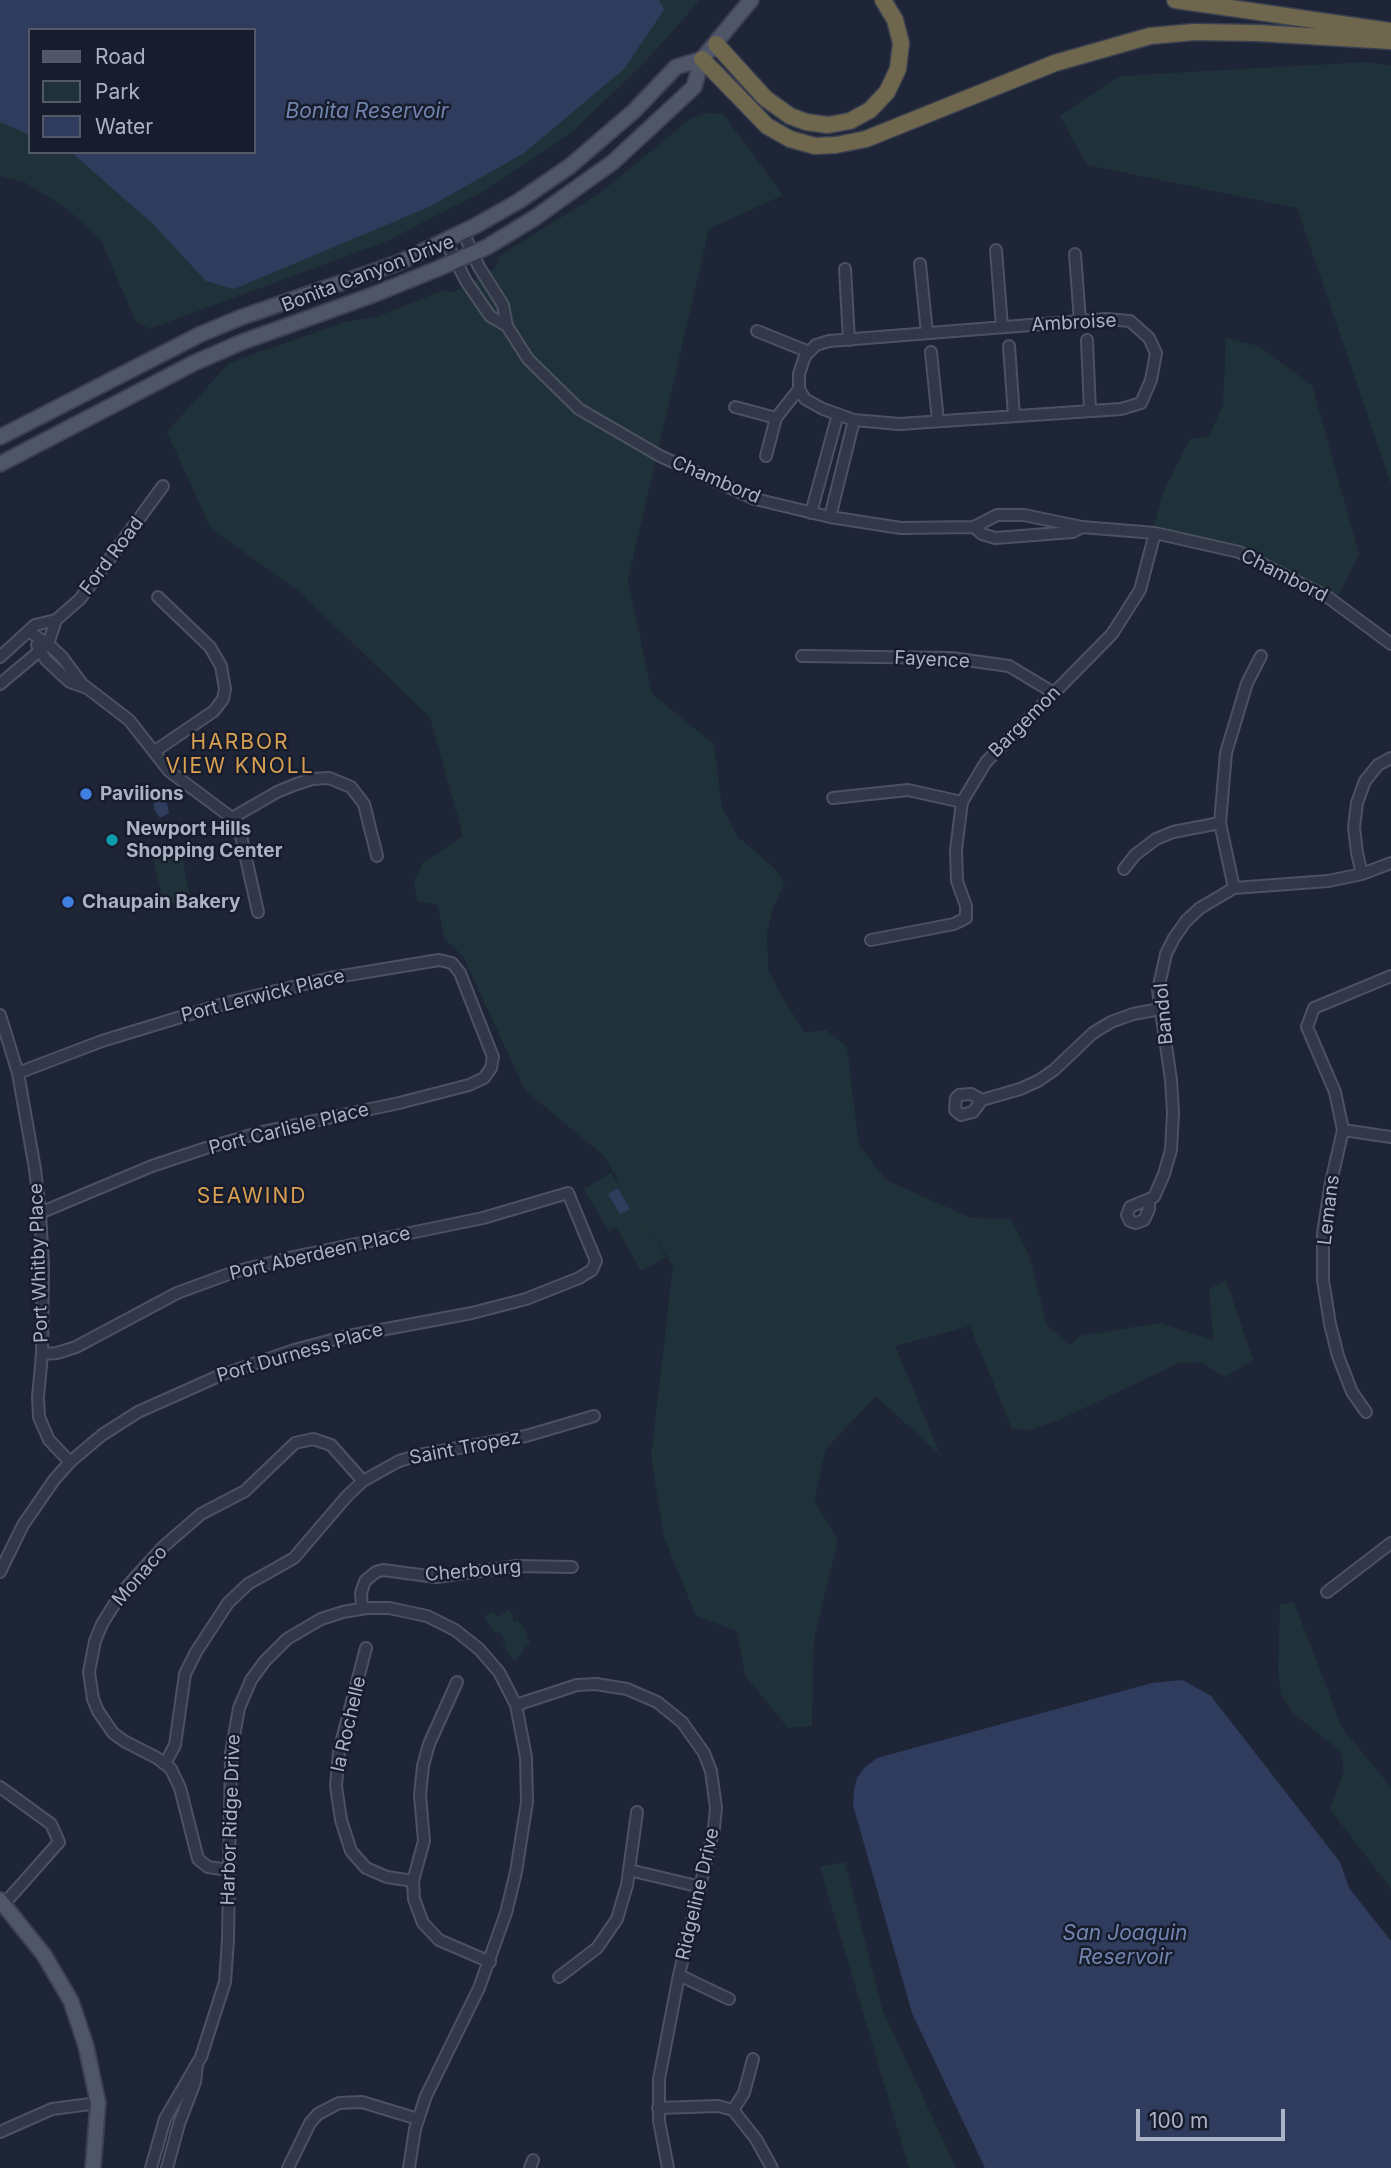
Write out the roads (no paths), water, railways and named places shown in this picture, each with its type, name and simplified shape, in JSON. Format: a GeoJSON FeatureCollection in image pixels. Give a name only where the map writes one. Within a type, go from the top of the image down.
{"type":"FeatureCollection","features":[{"type":"Feature","properties":{"kind":"highway"},"geometry":{"type":"LineString","coordinates":[[716,44],[765,98],[790,116],[806,122],[828,125],[850,121],[870,110],[887,92],[898,69],[901,43],[895,20],[883,0]]}},
{"type":"Feature","properties":{"kind":"highway"},"geometry":{"type":"LineString","coordinates":[[1175,0],[1391,31]]}},
{"type":"Feature","properties":{"kind":"highway"},"geometry":{"type":"LineString","coordinates":[[702,59],[767,126],[790,139],[815,146],[866,139],[1055,63],[1150,36],[1258,33],[1391,41]]}},
{"type":"Feature","properties":{"kind":"main road","name":"Bonita Canyon Drive"},"geometry":{"type":"LineString","coordinates":[[0,464],[194,363],[242,342],[457,261],[536,217],[613,162],[694,87],[702,59],[751,0]]}},
{"type":"Feature","properties":{"kind":"main road","name":"Bonita Canyon Drive"},"geometry":{"type":"LineString","coordinates":[[0,437],[164,352],[242,317],[362,277],[463,232],[519,201],[570,166],[634,111],[676,67],[702,59]]}},
{"type":"Feature","properties":{"kind":"main road"},"geometry":{"type":"LineString","coordinates":[[2,1902],[44,1955],[71,2001],[86,2046],[98,2103],[93,2168]]}},
{"type":"Feature","properties":{"kind":"street","name":"Chambord"},"geometry":{"type":"LineString","coordinates":[[463,232],[503,305],[507,326],[528,359],[579,409],[660,456],[755,499],[830,517],[901,528],[978,531],[995,538],[1073,532],[1082,527]]}},
{"type":"Feature","properties":{"kind":"street","name":"Chambord"},"geometry":{"type":"LineString","coordinates":[[445,240],[466,281],[490,316],[507,326]]}},
{"type":"Feature","properties":{"kind":"street"},"geometry":{"type":"LineString","coordinates":[[996,250],[1002,327]]}},
{"type":"Feature","properties":{"kind":"street"},"geometry":{"type":"LineString","coordinates":[[1075,254],[1080,321]]}},
{"type":"Feature","properties":{"kind":"street"},"geometry":{"type":"LineString","coordinates":[[920,264],[928,333]]}},
{"type":"Feature","properties":{"kind":"street"},"geometry":{"type":"LineString","coordinates":[[845,269],[849,340]]}},
{"type":"Feature","properties":{"kind":"street","name":"Ambroise"},"geometry":{"type":"LineString","coordinates":[[799,388],[805,399],[823,410],[854,420],[899,424],[1121,409],[1141,403],[1151,380],[1156,353],[1149,338],[1130,321],[1106,319],[849,340],[816,345],[809,352]]}},
{"type":"Feature","properties":{"kind":"street"},"geometry":{"type":"LineString","coordinates":[[757,331],[809,352],[799,374],[799,388],[776,418],[766,456]]}},
{"type":"Feature","properties":{"kind":"street"},"geometry":{"type":"LineString","coordinates":[[1087,340],[1090,411]]}},
{"type":"Feature","properties":{"kind":"street"},"geometry":{"type":"LineString","coordinates":[[1009,346],[1014,416]]}},
{"type":"Feature","properties":{"kind":"street"},"geometry":{"type":"LineString","coordinates":[[932,352],[937,421]]}},
{"type":"Feature","properties":{"kind":"street"},"geometry":{"type":"LineString","coordinates":[[735,407],[776,418]]}},
{"type":"Feature","properties":{"kind":"street"},"geometry":{"type":"LineString","coordinates":[[811,513],[838,414]]}},
{"type":"Feature","properties":{"kind":"street"},"geometry":{"type":"LineString","coordinates":[[830,517],[854,420]]}},
{"type":"Feature","properties":{"kind":"street","name":"Ford Road"},"geometry":{"type":"LineString","coordinates":[[0,656],[35,625],[55,620],[80,599],[163,486]]}},
{"type":"Feature","properties":{"kind":"street","name":"Chambord"},"geometry":{"type":"LineString","coordinates":[[978,531],[997,515],[1027,516],[1082,527],[1155,533],[1239,552],[1329,598],[1391,644]]}},
{"type":"Feature","properties":{"kind":"street"},"geometry":{"type":"LineString","coordinates":[[1027,516],[1028,536]]}},
{"type":"Feature","properties":{"kind":"street","name":"Bargemon"},"geometry":{"type":"LineString","coordinates":[[871,940],[954,924],[966,918],[966,906],[957,881],[956,850],[962,802],[986,762],[1112,634],[1140,590],[1155,533]]}},
{"type":"Feature","properties":{"kind":"street"},"geometry":{"type":"LineString","coordinates":[[155,751],[214,711],[223,699],[225,689],[221,666],[210,647],[158,597]]}},
{"type":"Feature","properties":{"kind":"street"},"geometry":{"type":"LineString","coordinates":[[0,684],[44,647],[55,620]]}},
{"type":"Feature","properties":{"kind":"street"},"geometry":{"type":"LineString","coordinates":[[28,631],[44,647],[46,660],[70,682],[86,688],[129,720],[169,771],[232,818],[242,835],[258,912]]}},
{"type":"Feature","properties":{"kind":"street","name":"Fayence"},"geometry":{"type":"LineString","coordinates":[[802,656],[952,658],[1009,666],[1054,693]]}},
{"type":"Feature","properties":{"kind":"street"},"geometry":{"type":"LineString","coordinates":[[1234,888],[1220,824],[1226,753],[1247,683],[1261,656]]}},
{"type":"Feature","properties":{"kind":"street"},"geometry":{"type":"LineString","coordinates":[[1362,874],[1354,827],[1357,803],[1371,773],[1378,765],[1391,758]]}},
{"type":"Feature","properties":{"kind":"street"},"geometry":{"type":"LineString","coordinates":[[232,818],[294,785],[319,778],[340,781],[351,787],[364,804],[377,856]]}},
{"type":"Feature","properties":{"kind":"street"},"geometry":{"type":"LineString","coordinates":[[833,798],[908,790],[962,802]]}},
{"type":"Feature","properties":{"kind":"street"},"geometry":{"type":"LineString","coordinates":[[1124,869],[1135,855],[1156,839],[1182,830],[1220,824]]}},
{"type":"Feature","properties":{"kind":"street","name":"Bandol"},"geometry":{"type":"LineString","coordinates":[[1149,1201],[1154,1197],[1164,1174],[1171,1150],[1173,1113],[1158,990],[1161,971],[1174,938],[1186,921],[1200,908],[1234,888],[1328,881],[1362,874],[1391,863]]}},
{"type":"Feature","properties":{"kind":"street","name":"Port Lerwick Place"},"geometry":{"type":"LineString","coordinates":[[18,1073],[102,1041],[230,1002],[330,978],[439,960],[452,963],[460,973],[480,1021]]}},
{"type":"Feature","properties":{"kind":"street","name":"Lemans"},"geometry":{"type":"LineString","coordinates":[[1366,1412],[1352,1392],[1329,1324],[1323,1280],[1323,1233],[1343,1130],[1335,1092],[1307,1027],[1314,1008],[1391,976]]}},
{"type":"Feature","properties":{"kind":"street"},"geometry":{"type":"LineString","coordinates":[[982,1100],[1038,1081],[1054,1070],[1093,1033],[1111,1022],[1132,1014],[1160,1009]]}},
{"type":"Feature","properties":{"kind":"street","name":"Port Whitby Place"},"geometry":{"type":"LineString","coordinates":[[0,1015],[18,1073],[40,1213],[43,1264],[39,1417],[49,1440],[70,1462]]}},
{"type":"Feature","properties":{"kind":"street","name":"Port Carlisle Place"},"geometry":{"type":"LineString","coordinates":[[40,1213],[129,1175],[262,1132],[469,1085],[484,1078],[491,1068],[491,1049],[480,1021]]}},
{"type":"Feature","properties":{"kind":"street"},"geometry":{"type":"LineString","coordinates":[[1343,1130],[1391,1137]]}},
{"type":"Feature","properties":{"kind":"street","name":"Port Aberdeen Place"},"geometry":{"type":"LineString","coordinates":[[42,1354],[76,1347],[177,1293],[234,1272],[293,1257],[484,1219],[568,1193]]}},
{"type":"Feature","properties":{"kind":"street","name":"Port Durness Place"},"geometry":{"type":"LineString","coordinates":[[0,1572],[23,1525],[70,1462],[131,1415],[245,1366],[343,1337],[499,1306],[579,1278],[592,1270],[596,1261],[568,1193]]}},
{"type":"Feature","properties":{"kind":"street","name":"Saint Tropez"},"geometry":{"type":"LineString","coordinates":[[165,1764],[175,1745],[185,1674],[228,1603],[248,1584],[294,1558],[363,1481],[399,1461],[419,1455],[526,1436],[594,1416]]}},
{"type":"Feature","properties":{"kind":"street","name":"Monaco"},"geometry":{"type":"LineString","coordinates":[[165,1764],[113,1733],[93,1699],[90,1659],[103,1624],[122,1592],[163,1547],[201,1514],[245,1491],[295,1443],[313,1439],[331,1445],[363,1481]]}},
{"type":"Feature","properties":{"kind":"street"},"geometry":{"type":"LineString","coordinates":[[1327,1592],[1391,1543]]}},
{"type":"Feature","properties":{"kind":"street","name":"Cherbourg"},"geometry":{"type":"LineString","coordinates":[[362,1609],[361,1593],[365,1581],[369,1576],[383,1570],[436,1577],[517,1566],[572,1567]]}},
{"type":"Feature","properties":{"kind":"street","name":"Harbor Ridge Drive"},"geometry":{"type":"LineString","coordinates":[[167,2168],[225,1982],[232,1738],[244,1693],[265,1661],[287,1639],[321,1619],[362,1609],[389,1608],[412,1612],[455,1630],[490,1660],[507,1685],[516,1705],[526,1748],[527,1802],[516,1872],[506,1913],[490,1962],[426,2096],[418,2119],[409,2168]]}},
{"type":"Feature","properties":{"kind":"street","name":"la Rochelle"},"geometry":{"type":"LineString","coordinates":[[366,1648],[337,1768],[337,1803],[351,1851],[366,1868],[387,1877],[413,1881]]}},
{"type":"Feature","properties":{"kind":"street"},"geometry":{"type":"LineString","coordinates":[[457,1682],[432,1738],[423,1766],[419,1795],[424,1841],[413,1881],[414,1899],[417,1912],[432,1934],[448,1945],[490,1962]]}},
{"type":"Feature","properties":{"kind":"street","name":"Ridgeline Drive"},"geometry":{"type":"LineString","coordinates":[[516,1705],[575,1686],[606,1685],[627,1689],[646,1696],[682,1721],[704,1753],[715,1789],[714,1828],[662,2057],[658,2108],[667,2168]]}},
{"type":"Feature","properties":{"kind":"street"},"geometry":{"type":"LineString","coordinates":[[165,1764],[177,1778],[198,1859],[208,1867],[229,1870]]}},
{"type":"Feature","properties":{"kind":"street"},"geometry":{"type":"LineString","coordinates":[[0,1787],[51,1824],[59,1842],[2,1902]]}},
{"type":"Feature","properties":{"kind":"street"},"geometry":{"type":"LineString","coordinates":[[559,1977],[584,1960],[608,1934],[624,1902],[637,1812]]}},
{"type":"Feature","properties":{"kind":"street"},"geometry":{"type":"LineString","coordinates":[[629,1870],[701,1887]]}},
{"type":"Feature","properties":{"kind":"street"},"geometry":{"type":"LineString","coordinates":[[679,1975],[729,1999]]}},
{"type":"Feature","properties":{"kind":"street"},"geometry":{"type":"LineString","coordinates":[[733,2110],[744,2092],[753,2059]]}},
{"type":"Feature","properties":{"kind":"street","name":"Harbor Ridge Drive"},"geometry":{"type":"LineString","coordinates":[[151,2168],[165,2119],[198,2063]]}},
{"type":"Feature","properties":{"kind":"street"},"geometry":{"type":"LineString","coordinates":[[288,2168],[310,2123],[318,2114],[339,2103],[362,2102],[418,2119]]}},
{"type":"Feature","properties":{"kind":"street"},"geometry":{"type":"LineString","coordinates":[[0,2132],[52,2109],[98,2103]]}},
{"type":"Feature","properties":{"kind":"street"},"geometry":{"type":"LineString","coordinates":[[658,2108],[718,2106],[733,2110],[740,2115],[772,2168]]}},
{"type":"Feature","properties":{"kind":"water","name":"Bonita Reservoir"},"geometry":{"type":"Polygon","coordinates":[[[0,0],[659,0],[664,10],[624,69],[524,153],[429,207],[234,289],[206,281],[153,224],[73,154],[256,154],[256,28],[28,28],[28,134],[0,122],[0,0]]]}},
{"type":"Feature","properties":{"kind":"water"},"geometry":{"type":"Polygon","coordinates":[[[162,795],[166,798],[169,813],[160,818],[155,811],[153,800],[162,795]]]}},
{"type":"Feature","properties":{"kind":"water"},"geometry":{"type":"Polygon","coordinates":[[[618,1188],[630,1209],[620,1214],[608,1194],[618,1188]]]}},
{"type":"Feature","properties":{"kind":"water","name":"San Joaquin Reservoir"},"geometry":{"type":"Polygon","coordinates":[[[1183,1680],[1211,1696],[1340,1862],[1349,1888],[1391,1941],[1391,2168],[985,2168],[912,2013],[853,1805],[857,1778],[865,1767],[877,1758],[1152,1683],[1183,1680]]]}},
{"type":"Feature","properties":{"kind":"place","name":"Pavilions"},"geometry":{"type":"Point","coordinates":[86,794]}},
{"type":"Feature","properties":{"kind":"place","name":"Newport Hills Shopping Center"},"geometry":{"type":"Point","coordinates":[112,840]}},
{"type":"Feature","properties":{"kind":"place","name":"Chaupain Bakery"},"geometry":{"type":"Point","coordinates":[68,902]}},
{"type":"Feature","properties":{"kind":"district","name":"HARBOR VIEW KNOLL"},"geometry":{"type":"Point","coordinates":[240,755]}},
{"type":"Feature","properties":{"kind":"district","name":"SEAWIND"},"geometry":{"type":"Point","coordinates":[252,1197]}}]}
